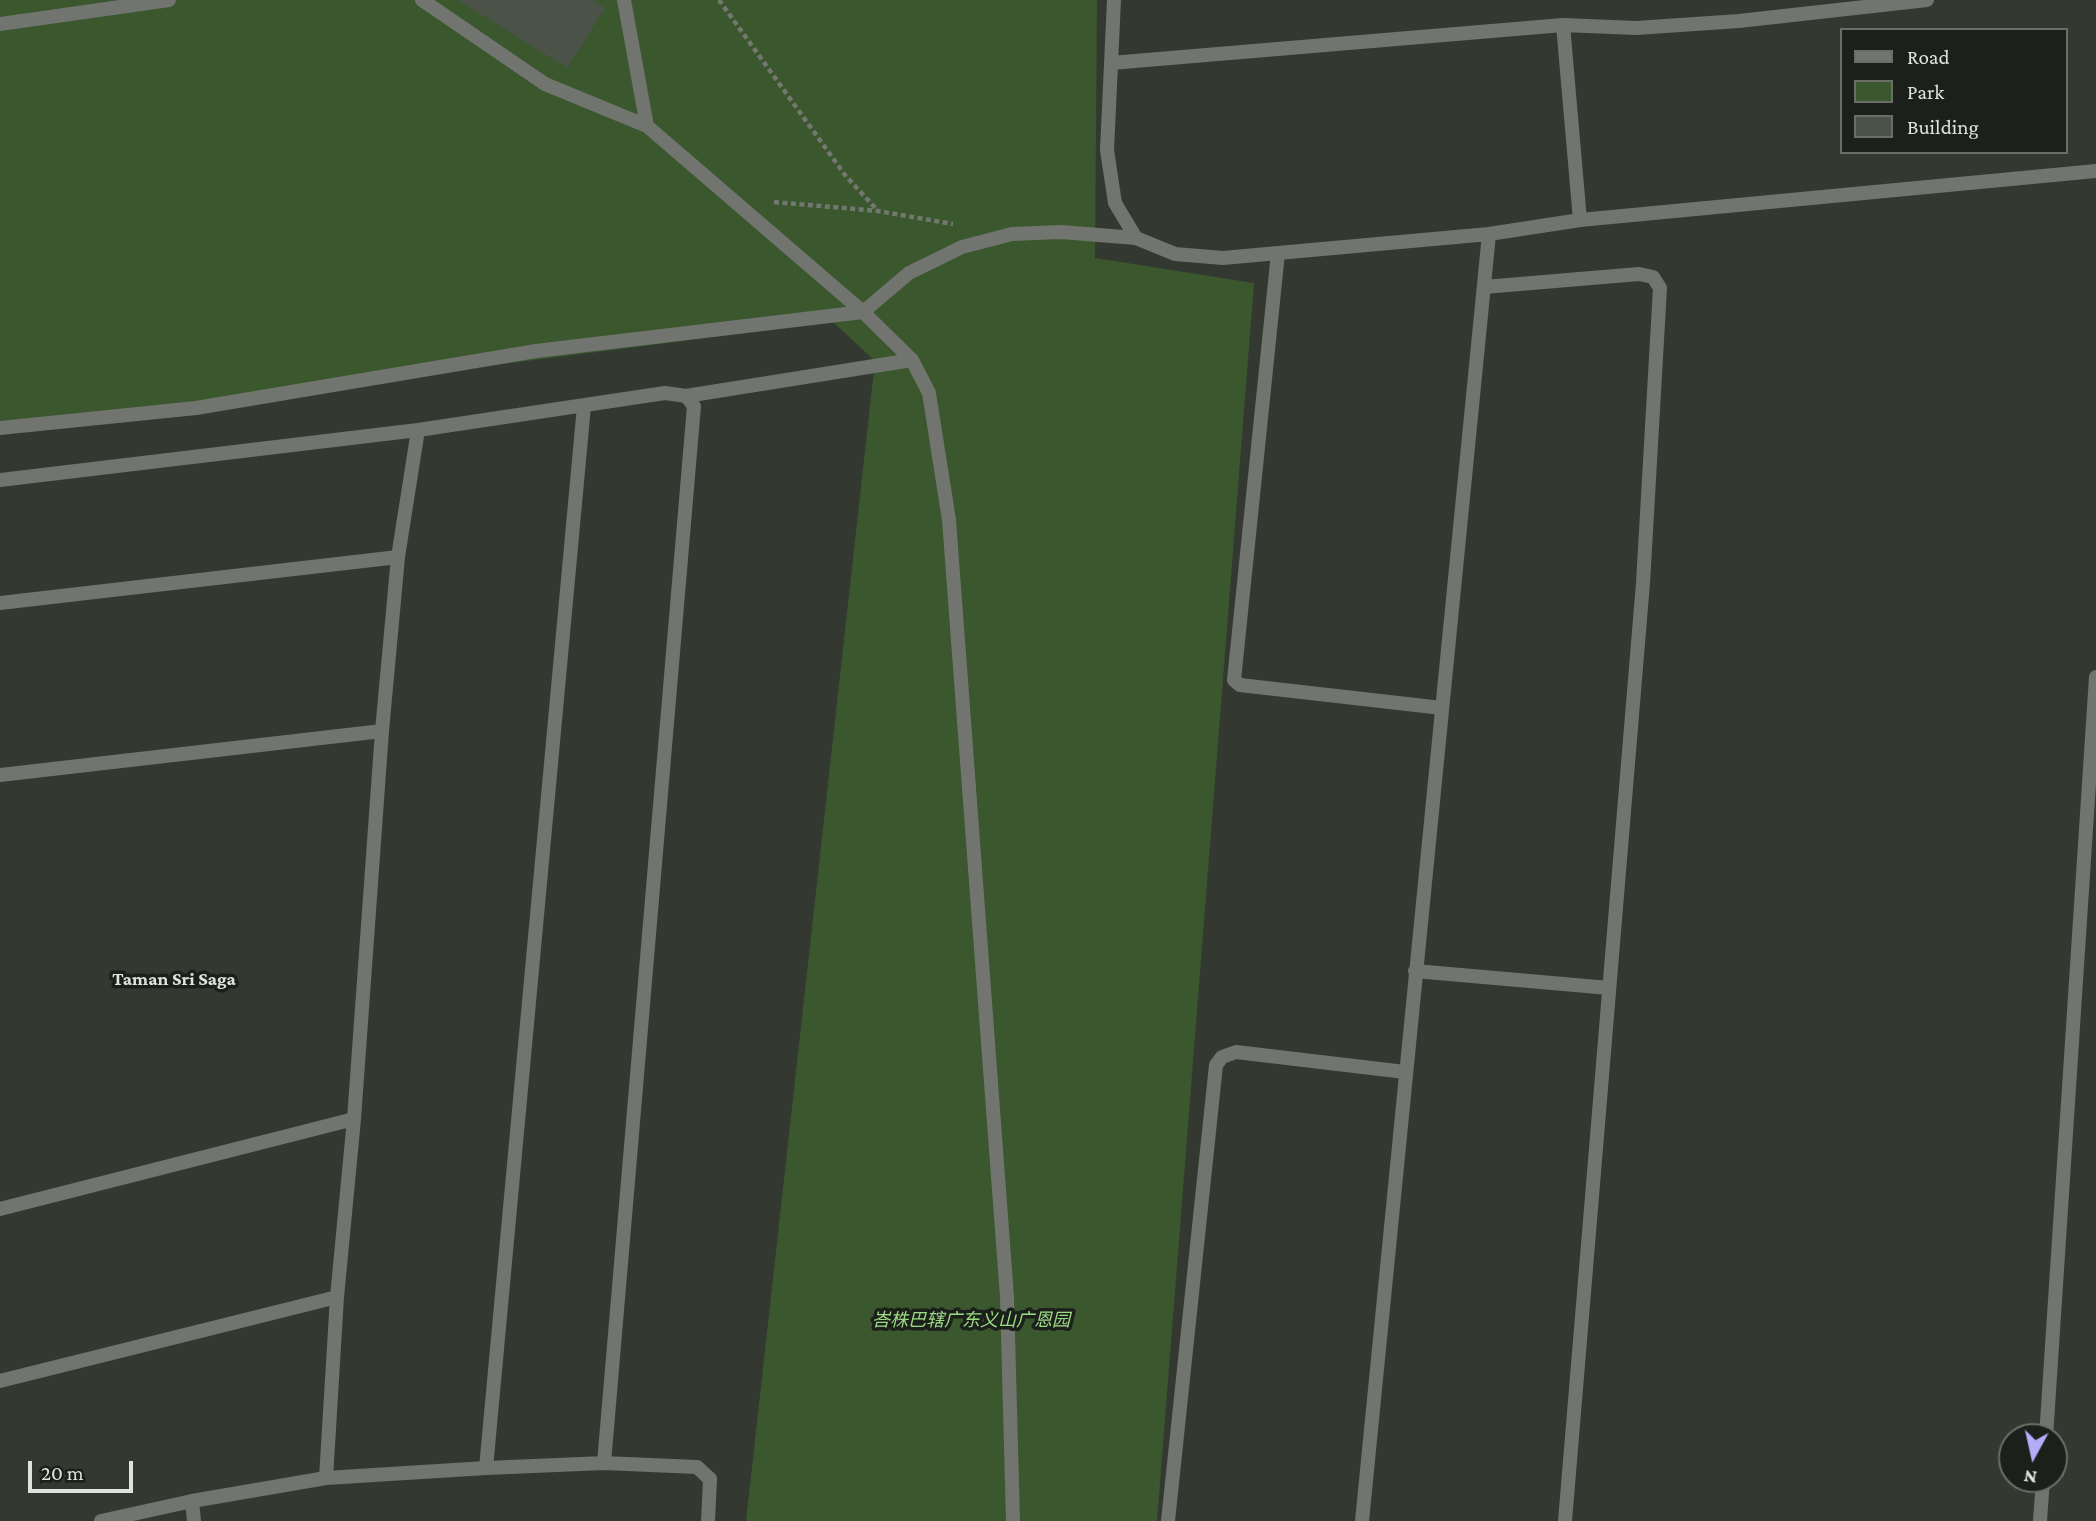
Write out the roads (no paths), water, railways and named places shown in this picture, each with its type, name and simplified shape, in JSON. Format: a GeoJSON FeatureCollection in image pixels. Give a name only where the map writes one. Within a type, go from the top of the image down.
{"type":"FeatureCollection","features":[{"type":"Feature","properties":{"kind":"street"},"geometry":{"type":"LineString","coordinates":[[0,24],[169,0]]}},
{"type":"Feature","properties":{"kind":"street"},"geometry":{"type":"LineString","coordinates":[[422,0],[545,84],[647,126],[863,312],[912,360],[929,393],[949,520],[1007,1297],[1013,1521]]}},
{"type":"Feature","properties":{"kind":"street"},"geometry":{"type":"LineString","coordinates":[[624,0],[647,126]]}},
{"type":"Feature","properties":{"kind":"street"},"geometry":{"type":"LineString","coordinates":[[1114,0],[1107,150],[1115,203],[1136,238]]}},
{"type":"Feature","properties":{"kind":"street"},"geometry":{"type":"LineString","coordinates":[[1111,63],[1563,25],[1636,28],[1740,22],[1927,0]]}},
{"type":"Feature","properties":{"kind":"street"},"geometry":{"type":"LineString","coordinates":[[1563,25],[1580,220]]}},
{"type":"Feature","properties":{"kind":"street"},"geometry":{"type":"LineString","coordinates":[[0,428],[196,408],[536,351],[863,312],[909,273],[962,247],[1012,234],[1061,232],[1136,238],[1175,254],[1223,258],[1489,234],[1580,220],[2096,171]]}},
{"type":"Feature","properties":{"kind":"street"},"geometry":{"type":"LineString","coordinates":[[1362,1521],[1489,234]]}},
{"type":"Feature","properties":{"kind":"street"},"geometry":{"type":"LineString","coordinates":[[1278,254],[1234,680],[1240,685],[1442,708]]}},
{"type":"Feature","properties":{"kind":"street"},"geometry":{"type":"LineString","coordinates":[[1484,287],[1639,274],[1653,277],[1660,288],[1643,583],[1565,1521]]}},
{"type":"Feature","properties":{"kind":"street"},"geometry":{"type":"LineString","coordinates":[[0,480],[418,430],[665,393],[686,396],[912,360]]}},
{"type":"Feature","properties":{"kind":"street"},"geometry":{"type":"LineString","coordinates":[[604,1463],[694,406],[686,396]]}},
{"type":"Feature","properties":{"kind":"street"},"geometry":{"type":"LineString","coordinates":[[486,1468],[584,406]]}},
{"type":"Feature","properties":{"kind":"street"},"geometry":{"type":"LineString","coordinates":[[326,1478],[337,1297],[354,1119],[382,731],[398,556],[418,430]]}},
{"type":"Feature","properties":{"kind":"street"},"geometry":{"type":"LineString","coordinates":[[0,603],[398,556]]}},
{"type":"Feature","properties":{"kind":"street"},"geometry":{"type":"LineString","coordinates":[[2047,1423],[2096,677]]}},
{"type":"Feature","properties":{"kind":"street"},"geometry":{"type":"LineString","coordinates":[[0,775],[382,731]]}},
{"type":"Feature","properties":{"kind":"street"},"geometry":{"type":"LineString","coordinates":[[1415,971],[1609,988]]}},
{"type":"Feature","properties":{"kind":"street"},"geometry":{"type":"LineString","coordinates":[[1168,1521],[1216,1065],[1222,1057],[1236,1052],[1405,1072]]}},
{"type":"Feature","properties":{"kind":"street"},"geometry":{"type":"LineString","coordinates":[[0,1209],[354,1119]]}},
{"type":"Feature","properties":{"kind":"street"},"geometry":{"type":"LineString","coordinates":[[0,1381],[337,1297]]}},
{"type":"Feature","properties":{"kind":"street"},"geometry":{"type":"LineString","coordinates":[[101,1521],[192,1501],[326,1478],[604,1463],[697,1467],[710,1479],[708,1521]]}},
{"type":"Feature","properties":{"kind":"street"},"geometry":{"type":"LineString","coordinates":[[2040,1521],[2042,1493]]}},
{"type":"Feature","properties":{"kind":"street"},"geometry":{"type":"LineString","coordinates":[[192,1501],[194,1521]]}},
{"type":"Feature","properties":{"kind":"district","name":"Taman Sri Saga"},"geometry":{"type":"Point","coordinates":[174,979]}},
{"type":"Feature","properties":{"kind":"park label","name":"峇株巴辖广东义山广恩园"},"geometry":{"type":"Point","coordinates":[971,1320]}}]}
